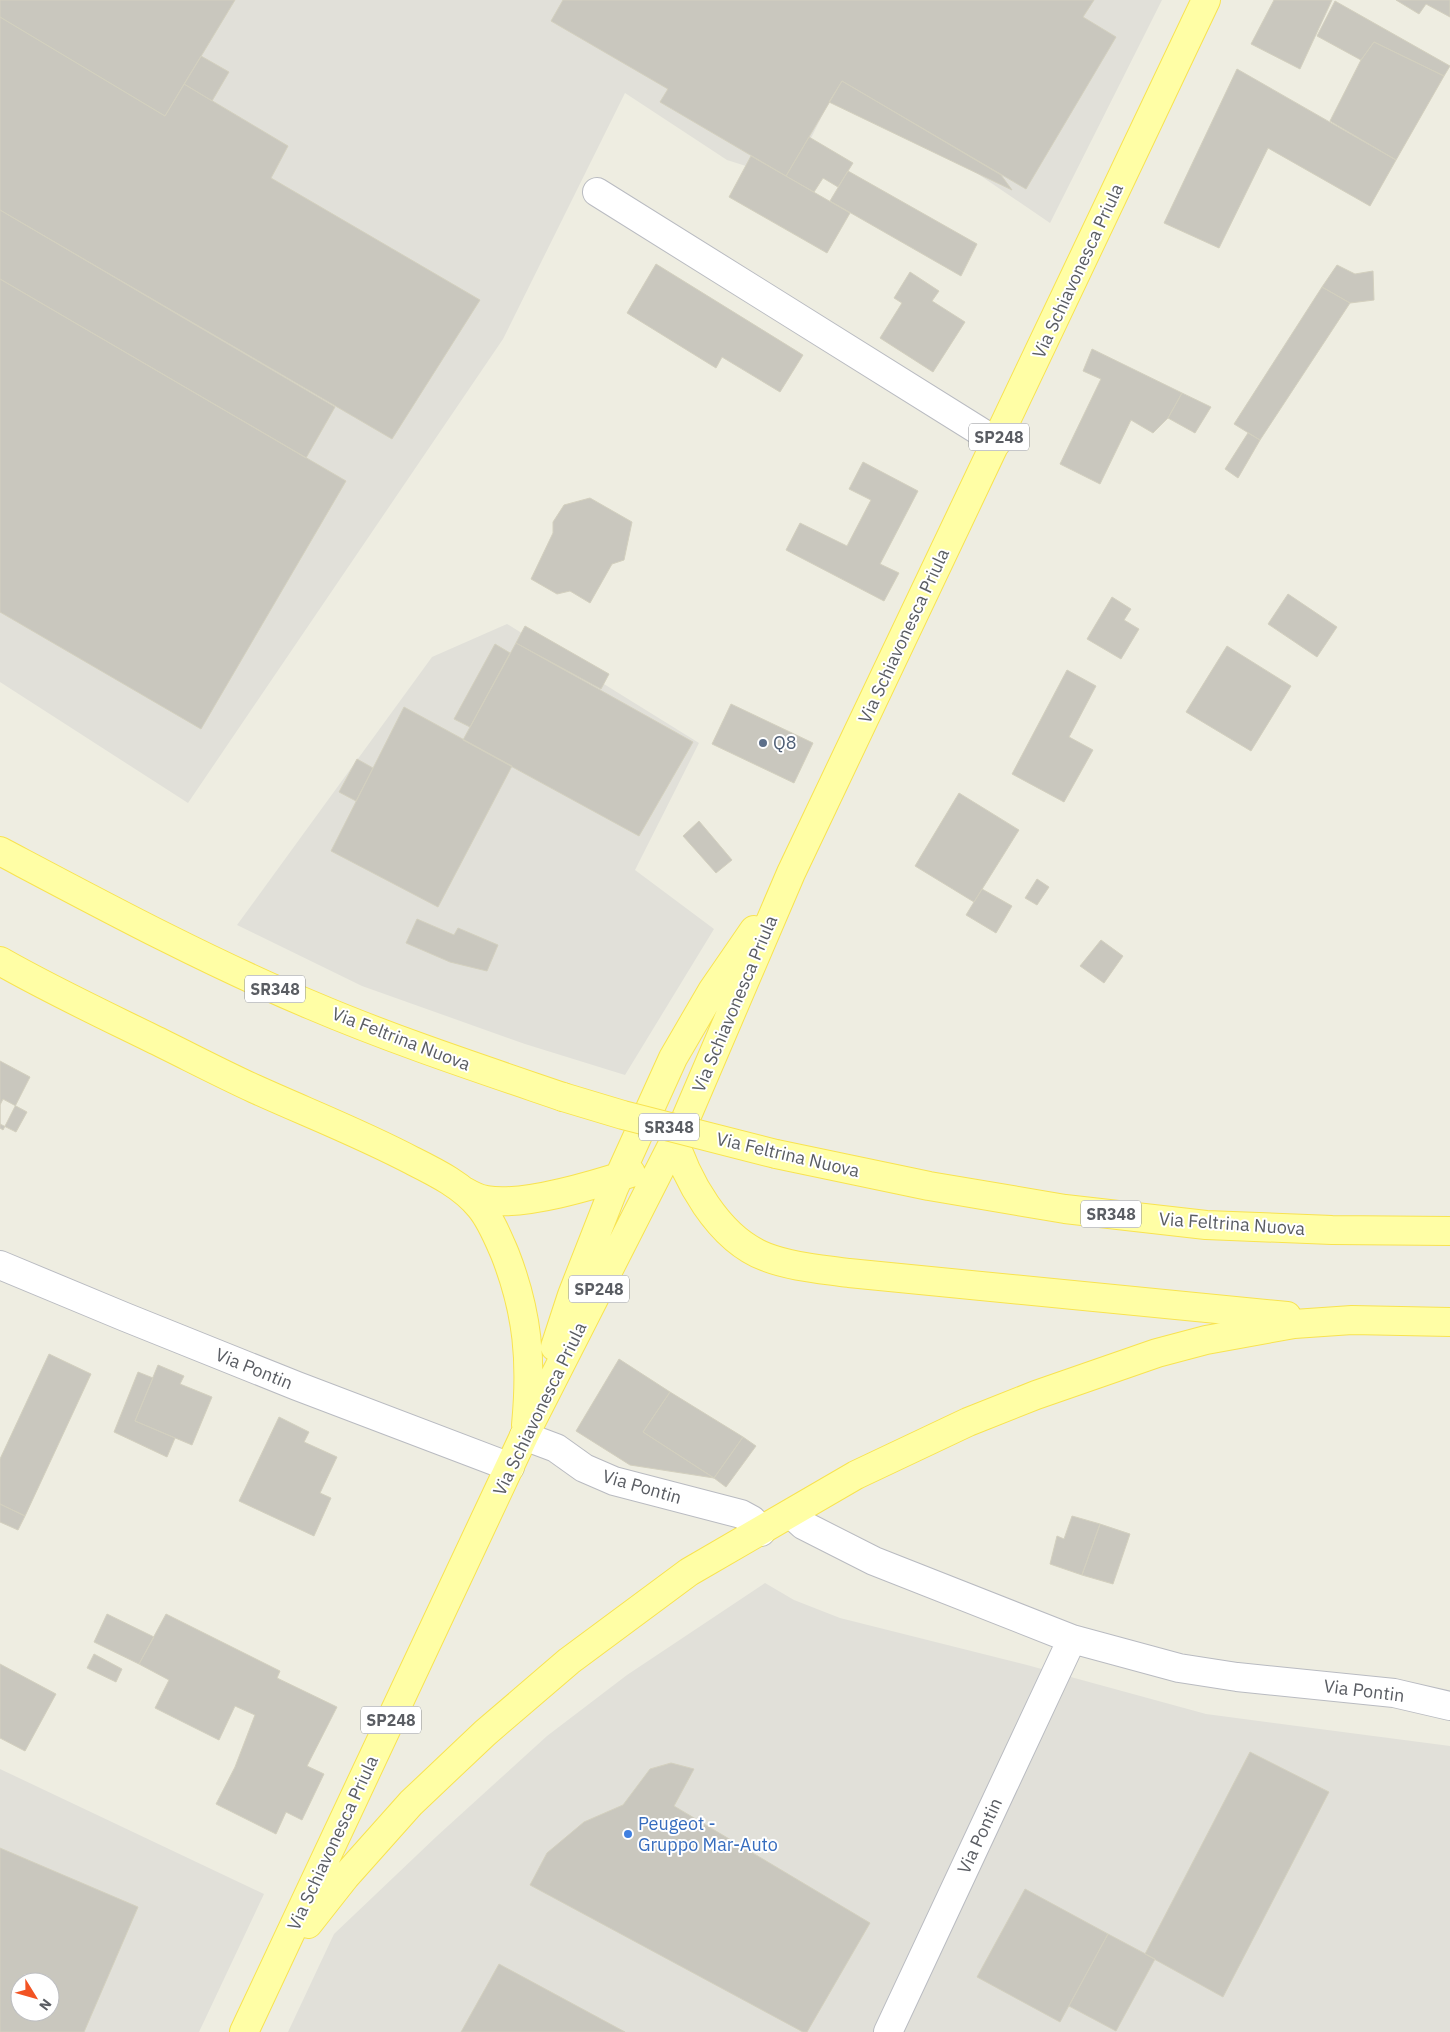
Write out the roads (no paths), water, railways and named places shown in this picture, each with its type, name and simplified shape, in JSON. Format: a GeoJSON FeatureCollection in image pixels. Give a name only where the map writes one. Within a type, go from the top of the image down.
{"type":"FeatureCollection","features":[{"type":"Feature","properties":{"kind":"main road","name":"Via Schiavonesca Priula"},"geometry":{"type":"LineString","coordinates":[[244,2032],[524,1436],[675,1142],[791,873],[1206,0]]}},
{"type":"Feature","properties":{"kind":"main road","name":"Via Feltrina Nuova"},"geometry":{"type":"LineString","coordinates":[[0,851],[184,948],[311,1005],[419,1047],[563,1098],[623,1115],[776,1154],[929,1186],[1074,1210],[1206,1224],[1322,1230],[1450,1231]]}},
{"type":"Feature","properties":{"kind":"main road"},"geometry":{"type":"LineString","coordinates":[[524,1436],[572,1295],[619,1177],[673,1058],[690,1026],[791,873]]}},
{"type":"Feature","properties":{"kind":"main road"},"geometry":{"type":"LineString","coordinates":[[771,905],[722,997],[671,1107],[670,1119],[675,1142],[682,1161],[697,1190],[728,1232],[746,1248],[778,1261],[849,1273],[1243,1310],[1321,1321],[1450,1322]]}},
{"type":"Feature","properties":{"kind":"main road"},"geometry":{"type":"LineString","coordinates":[[0,961],[44,986],[255,1088],[384,1145],[448,1180],[463,1191],[480,1207],[496,1233],[523,1308],[528,1365],[524,1436]]}},
{"type":"Feature","properties":{"kind":"main road"},"geometry":{"type":"LineString","coordinates":[[463,1191],[488,1201],[558,1194],[619,1177],[651,1163],[675,1142]]}},
{"type":"Feature","properties":{"kind":"main road"},"geometry":{"type":"LineString","coordinates":[[272,1974],[321,1906],[376,1841],[418,1797],[485,1733],[569,1661],[690,1572],[856,1475],[968,1422],[1097,1372],[1157,1353],[1206,1340],[1260,1329],[1321,1321]]}},
{"type":"Feature","properties":{"kind":"street"},"geometry":{"type":"LineString","coordinates":[[597,192],[970,427],[997,442]]}},
{"type":"Feature","properties":{"kind":"street","name":"Via Pontin"},"geometry":{"type":"LineString","coordinates":[[0,1265],[279,1379],[510,1467]]}},
{"type":"Feature","properties":{"kind":"street","name":"Via Pontin"},"geometry":{"type":"LineString","coordinates":[[524,1436],[556,1448],[584,1468],[614,1481],[741,1514],[752,1520],[761,1532]]}},
{"type":"Feature","properties":{"kind":"street","name":"Via Pontin"},"geometry":{"type":"LineString","coordinates":[[791,1514],[803,1525],[874,1561],[1072,1639],[1179,1668],[1238,1678],[1394,1693],[1450,1706]]}},
{"type":"Feature","properties":{"kind":"street","name":"Via Pontin"},"geometry":{"type":"LineString","coordinates":[[888,2032],[1072,1639]]}},
{"type":"Feature","properties":{"kind":"place","name":"Q8"},"geometry":{"type":"Point","coordinates":[763,743]}},
{"type":"Feature","properties":{"kind":"place","name":"Peugeot - Gruppo Mar-Auto"},"geometry":{"type":"Point","coordinates":[628,1834]}}]}
